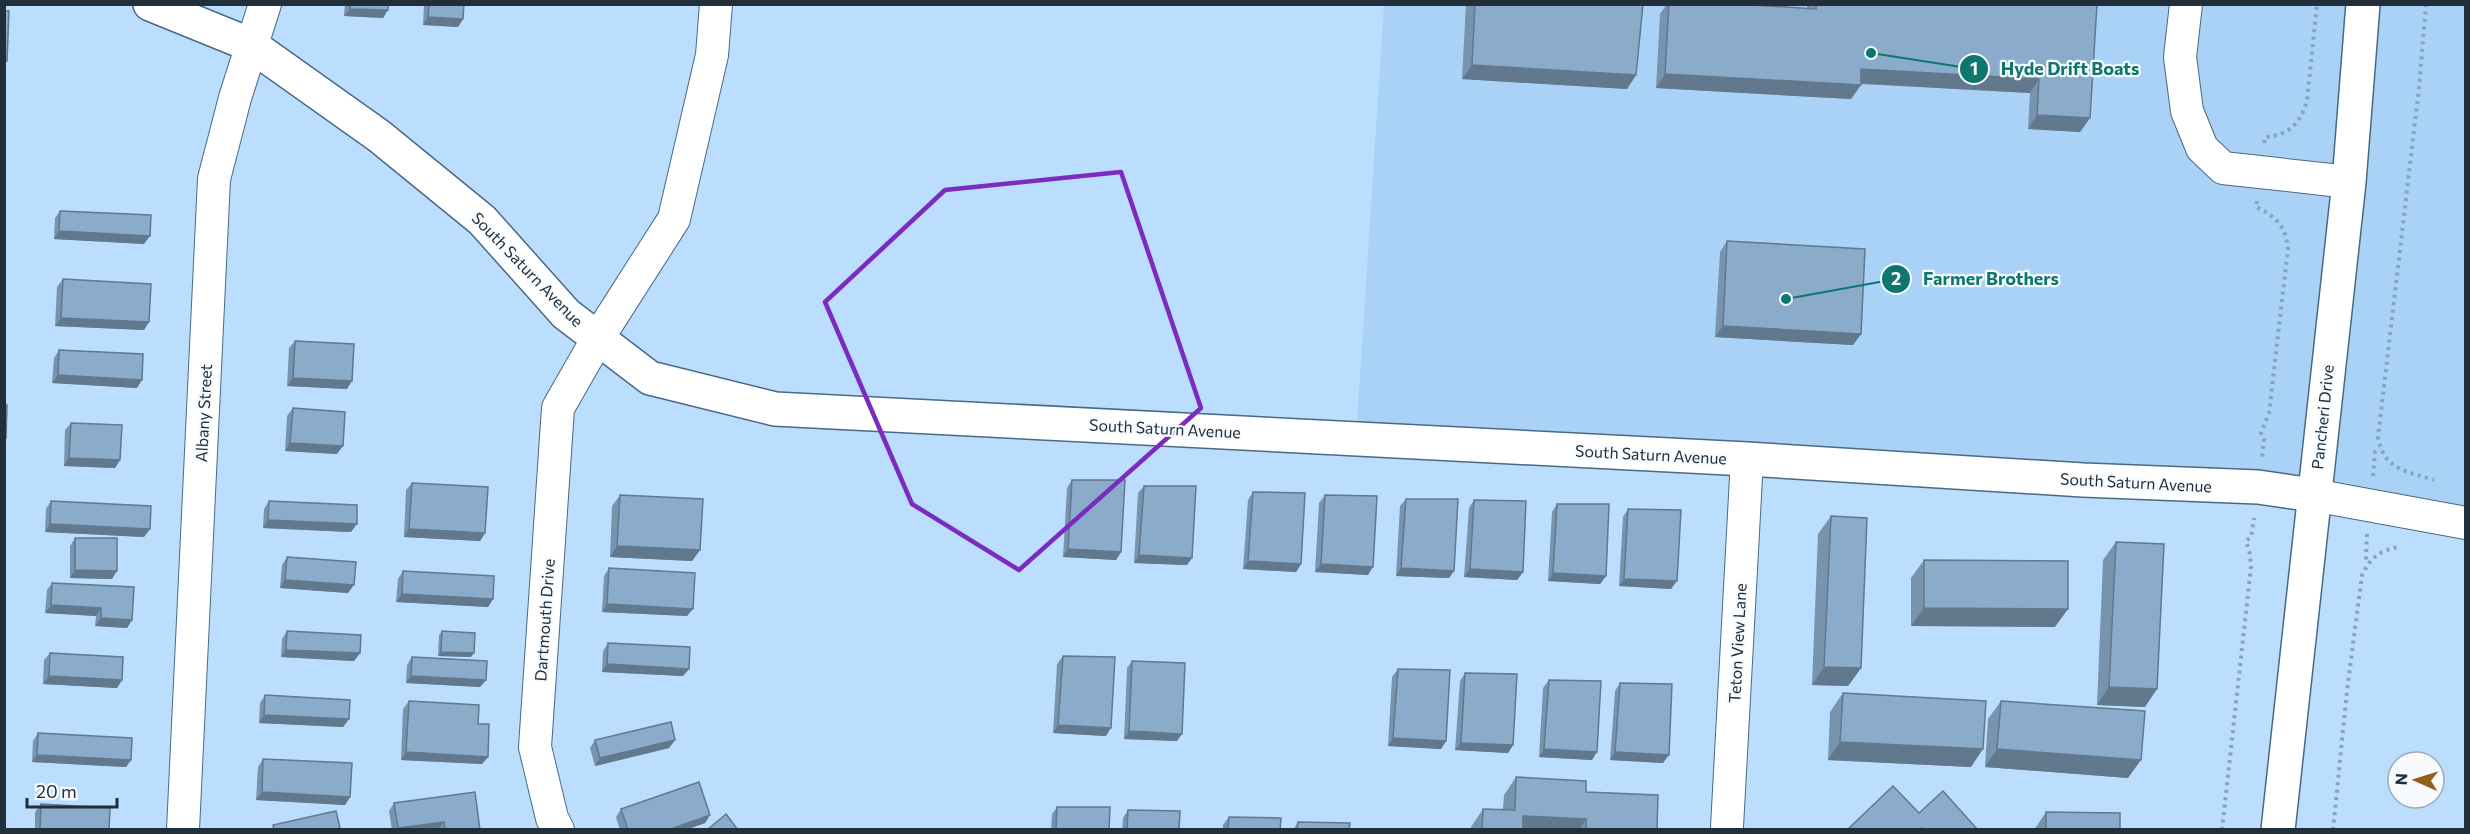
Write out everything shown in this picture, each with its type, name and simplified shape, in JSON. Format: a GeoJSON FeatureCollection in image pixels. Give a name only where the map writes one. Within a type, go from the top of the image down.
{"type":"FeatureCollection","features":[{"type":"Feature","properties":{"kind":"street","name":"South Saturn Avenue"},"geometry":{"type":"LineString","coordinates":[[150,4],[251,45],[380,136],[482,219],[566,314],[650,378],[775,409],[1747,459],[2083,480],[2258,488],[2313,495]]}},
{"type":"Feature","properties":{"kind":"street","name":"Albany Street"},"geometry":{"type":"LineString","coordinates":[[183,830],[214,179],[251,45],[265,4]]}},
{"type":"Feature","properties":{"kind":"street"},"geometry":{"type":"LineString","coordinates":[[598,338],[674,219],[712,55],[716,4]]}},
{"type":"Feature","properties":{"kind":"street"},"geometry":{"type":"LineString","coordinates":[[2186,4],[2180,57],[2181,68],[2187,111],[2202,148],[2223,168],[2349,183]]}},
{"type":"Feature","properties":{"kind":"street","name":"Pancheri Drive"},"geometry":{"type":"LineString","coordinates":[[2278,830],[2349,183],[2362,4]]}},
{"type":"Feature","properties":{"kind":"street","name":"Dartmouth Drive"},"geometry":{"type":"LineString","coordinates":[[558,830],[552,818],[535,747],[558,408],[598,338]]}},
{"type":"Feature","properties":{"kind":"street","name":"Teton View Lane"},"geometry":{"type":"LineString","coordinates":[[1727,827],[1747,459]]}},
{"type":"Feature","properties":{"kind":"street"},"geometry":{"type":"LineString","coordinates":[[2313,495],[2466,523]]}},
{"type":"Feature","properties":{"kind":"path"},"geometry":{"type":"LineString","coordinates":[[2307,101],[2317,4]]}},
{"type":"Feature","properties":{"kind":"path"},"geometry":{"type":"LineString","coordinates":[[2426,4],[2419,88],[2378,437],[2380,448],[2391,464],[2399,469],[2434,480]]}},
{"type":"Feature","properties":{"kind":"path"},"geometry":{"type":"LineString","coordinates":[[2256,207],[2277,219],[2287,237],[2288,249],[2269,413],[2261,433]]}},
{"type":"Feature","properties":{"kind":"path"},"geometry":{"type":"LineString","coordinates":[[2222,830],[2251,567],[2246,541]]}},
{"type":"Feature","properties":{"kind":"path"},"geometry":{"type":"LineString","coordinates":[[2333,830],[2362,575],[2368,563],[2383,550],[2399,547]]}},
{"type":"Feature","properties":{"kind":"highlighted area"},"geometry":{"type":"Polygon","coordinates":[[[1121,172],[1201,408],[1019,570],[912,504],[825,302],[945,190],[1121,172]]]}},
{"type":"Feature","properties":{"kind":"shaded area"},"geometry":{"type":"Polygon","coordinates":[[[1384,5],[2465,5],[2465,508],[1356,438],[1384,5]]]}},
{"type":"Feature","properties":{"kind":"building"},"geometry":{"type":"Polygon","coordinates":[[[350,4],[388,4],[388,10],[350,9],[350,4]]]}},
{"type":"Feature","properties":{"kind":"building"},"geometry":{"type":"Polygon","coordinates":[[[429,4],[464,4],[463,19],[428,17],[429,4]]]}},
{"type":"Feature","properties":{"kind":"building"},"geometry":{"type":"Polygon","coordinates":[[[1475,4],[1643,4],[1636,75],[1472,65],[1475,4]]]}},
{"type":"Feature","properties":{"kind":"building"},"geometry":{"type":"Polygon","coordinates":[[[1669,4],[1739,4],[1816,9],[1816,4],[2097,4],[2090,118],[2037,115],[2039,79],[1861,69],[1861,85],[1665,74],[1669,4]]]}},
{"type":"Feature","properties":{"kind":"building"},"geometry":{"type":"Polygon","coordinates":[[[4,11],[9,11],[7,61],[4,61],[4,11]]]}},
{"type":"Feature","properties":{"kind":"building"},"geometry":{"type":"Polygon","coordinates":[[[60,211],[151,215],[150,236],[59,231],[60,211]]]}},
{"type":"Feature","properties":{"kind":"building"},"geometry":{"type":"Polygon","coordinates":[[[1727,241],[1865,249],[1861,334],[1723,326],[1727,241]]]}},
{"type":"Feature","properties":{"kind":"building"},"geometry":{"type":"Polygon","coordinates":[[[63,279],[151,284],[149,322],[61,318],[63,279]]]}},
{"type":"Feature","properties":{"kind":"building"},"geometry":{"type":"Polygon","coordinates":[[[295,341],[354,344],[352,381],[293,378],[295,341]]]}},
{"type":"Feature","properties":{"kind":"building"},"geometry":{"type":"Polygon","coordinates":[[[59,350],[143,354],[142,380],[58,375],[59,350]]]}},
{"type":"Feature","properties":{"kind":"building"},"geometry":{"type":"Polygon","coordinates":[[[4,404],[7,405],[6,438],[4,438],[4,404]]]}},
{"type":"Feature","properties":{"kind":"building"},"geometry":{"type":"Polygon","coordinates":[[[293,408],[345,412],[343,446],[290,443],[293,408]]]}},
{"type":"Feature","properties":{"kind":"building"},"geometry":{"type":"Polygon","coordinates":[[[71,423],[122,425],[120,460],[69,458],[71,423]]]}},
{"type":"Feature","properties":{"kind":"building"},"geometry":{"type":"Polygon","coordinates":[[[1072,480],[1125,480],[1121,552],[1068,549],[1072,480]]]}},
{"type":"Feature","properties":{"kind":"building"},"geometry":{"type":"Polygon","coordinates":[[[412,483],[488,487],[485,533],[409,529],[412,483]]]}},
{"type":"Feature","properties":{"kind":"building"},"geometry":{"type":"Polygon","coordinates":[[[1144,486],[1196,486],[1192,558],[1139,555],[1144,486]]]}},
{"type":"Feature","properties":{"kind":"building"},"geometry":{"type":"Polygon","coordinates":[[[1253,492],[1305,493],[1301,564],[1248,561],[1253,492]]]}},
{"type":"Feature","properties":{"kind":"building"},"geometry":{"type":"Polygon","coordinates":[[[620,495],[703,499],[700,550],[617,546],[620,495]]]}},
{"type":"Feature","properties":{"kind":"building"},"geometry":{"type":"Polygon","coordinates":[[[1325,495],[1377,496],[1373,567],[1321,564],[1325,495]]]}},
{"type":"Feature","properties":{"kind":"building"},"geometry":{"type":"Polygon","coordinates":[[[1406,499],[1458,499],[1454,571],[1401,568],[1406,499]]]}},
{"type":"Feature","properties":{"kind":"building"},"geometry":{"type":"Polygon","coordinates":[[[1474,500],[1526,501],[1523,572],[1470,569],[1474,500]]]}},
{"type":"Feature","properties":{"kind":"building"},"geometry":{"type":"Polygon","coordinates":[[[51,501],[151,506],[150,529],[50,524],[51,501]]]}},
{"type":"Feature","properties":{"kind":"building"},"geometry":{"type":"Polygon","coordinates":[[[269,501],[357,505],[357,524],[268,520],[269,501]]]}},
{"type":"Feature","properties":{"kind":"building"},"geometry":{"type":"Polygon","coordinates":[[[1557,504],[1609,504],[1606,576],[1553,573],[1557,504]]]}},
{"type":"Feature","properties":{"kind":"building"},"geometry":{"type":"Polygon","coordinates":[[[1628,509],[1681,510],[1677,581],[1624,579],[1628,509]]]}},
{"type":"Feature","properties":{"kind":"building"},"geometry":{"type":"Polygon","coordinates":[[[1831,516],[1867,518],[1861,668],[1824,667],[1831,516]]]}},
{"type":"Feature","properties":{"kind":"building"},"geometry":{"type":"Polygon","coordinates":[[[75,538],[117,538],[117,571],[75,570],[75,538]]]}},
{"type":"Feature","properties":{"kind":"building"},"geometry":{"type":"Polygon","coordinates":[[[2116,542],[2164,544],[2157,689],[2109,687],[2116,542]]]}},
{"type":"Feature","properties":{"kind":"building"},"geometry":{"type":"Polygon","coordinates":[[[287,557],[356,562],[354,585],[285,580],[287,557]]]}},
{"type":"Feature","properties":{"kind":"building"},"geometry":{"type":"Polygon","coordinates":[[[1924,560],[2068,561],[2068,609],[1924,608],[1924,560]]]}},
{"type":"Feature","properties":{"kind":"building"},"geometry":{"type":"Polygon","coordinates":[[[609,568],[695,573],[693,609],[607,604],[609,568]]]}},
{"type":"Feature","properties":{"kind":"building"},"geometry":{"type":"Polygon","coordinates":[[[403,571],[494,576],[493,599],[402,594],[403,571]]]}},
{"type":"Feature","properties":{"kind":"building"},"geometry":{"type":"Polygon","coordinates":[[[52,583],[134,587],[132,620],[101,618],[101,608],[51,605],[52,583]]]}},
{"type":"Feature","properties":{"kind":"building"},"geometry":{"type":"Polygon","coordinates":[[[287,631],[361,635],[360,653],[286,650],[287,631]]]}},
{"type":"Feature","properties":{"kind":"building"},"geometry":{"type":"Polygon","coordinates":[[[442,631],[475,633],[474,653],[441,652],[442,631]]]}},
{"type":"Feature","properties":{"kind":"building"},"geometry":{"type":"Polygon","coordinates":[[[608,643],[690,647],[689,669],[607,664],[608,643]]]}},
{"type":"Feature","properties":{"kind":"building"},"geometry":{"type":"Polygon","coordinates":[[[50,653],[123,657],[122,680],[49,676],[50,653]]]}},
{"type":"Feature","properties":{"kind":"building"},"geometry":{"type":"Polygon","coordinates":[[[1063,656],[1115,657],[1111,728],[1058,725],[1063,656]]]}},
{"type":"Feature","properties":{"kind":"building"},"geometry":{"type":"Polygon","coordinates":[[[412,657],[487,661],[486,680],[411,676],[412,657]]]}},
{"type":"Feature","properties":{"kind":"building"},"geometry":{"type":"Polygon","coordinates":[[[1132,661],[1185,663],[1182,734],[1129,731],[1132,661]]]}},
{"type":"Feature","properties":{"kind":"building"},"geometry":{"type":"Polygon","coordinates":[[[1398,669],[1450,670],[1446,741],[1393,738],[1398,669]]]}},
{"type":"Feature","properties":{"kind":"building"},"geometry":{"type":"Polygon","coordinates":[[[1465,673],[1517,674],[1513,745],[1461,743],[1465,673]]]}},
{"type":"Feature","properties":{"kind":"building"},"geometry":{"type":"Polygon","coordinates":[[[1549,680],[1601,681],[1597,752],[1544,749],[1549,680]]]}},
{"type":"Feature","properties":{"kind":"building"},"geometry":{"type":"Polygon","coordinates":[[[1620,683],[1672,684],[1669,755],[1615,752],[1620,683]]]}},
{"type":"Feature","properties":{"kind":"building"},"geometry":{"type":"Polygon","coordinates":[[[1843,693],[1986,701],[1983,749],[1840,742],[1843,693]]]}},
{"type":"Feature","properties":{"kind":"building"},"geometry":{"type":"Polygon","coordinates":[[[265,695],[350,700],[349,719],[264,715],[265,695]]]}},
{"type":"Feature","properties":{"kind":"building"},"geometry":{"type":"Polygon","coordinates":[[[409,701],[479,705],[478,724],[489,724],[488,757],[406,752],[409,701]]]}},
{"type":"Feature","properties":{"kind":"building"},"geometry":{"type":"Polygon","coordinates":[[[2001,701],[2145,711],[2141,760],[1997,749],[2001,701]]]}},
{"type":"Feature","properties":{"kind":"building"},"geometry":{"type":"Polygon","coordinates":[[[671,722],[675,740],[600,758],[595,740],[671,722]]]}},
{"type":"Feature","properties":{"kind":"building"},"geometry":{"type":"Polygon","coordinates":[[[38,733],[132,738],[131,760],[37,755],[38,733]]]}},
{"type":"Feature","properties":{"kind":"building"},"geometry":{"type":"Polygon","coordinates":[[[263,759],[352,763],[350,797],[262,792],[263,759]]]}},
{"type":"Feature","properties":{"kind":"building"},"geometry":{"type":"Polygon","coordinates":[[[1516,777],[1586,781],[1586,792],[1658,795],[1657,830],[1586,829],[1586,819],[1523,816],[1523,830],[1482,830],[1483,809],[1515,810],[1516,777]]]}},
{"type":"Feature","properties":{"kind":"building"},"geometry":{"type":"Polygon","coordinates":[[[699,782],[710,815],[668,830],[628,830],[621,809],[699,782]]]}},
{"type":"Feature","properties":{"kind":"building"},"geometry":{"type":"Polygon","coordinates":[[[1893,786],[1919,813],[1943,791],[1978,830],[1923,830],[1922,828],[1920,830],[1847,830],[1893,786]]]}},
{"type":"Feature","properties":{"kind":"building"},"geometry":{"type":"Polygon","coordinates":[[[475,792],[480,830],[445,830],[444,822],[398,828],[394,803],[475,792]]]}},
{"type":"Feature","properties":{"kind":"building"},"geometry":{"type":"Polygon","coordinates":[[[41,804],[110,808],[109,830],[40,830],[41,804]]]}},
{"type":"Feature","properties":{"kind":"building"},"geometry":{"type":"Polygon","coordinates":[[[1057,807],[1110,807],[1109,830],[1056,830],[1057,807]]]}},
{"type":"Feature","properties":{"kind":"building"},"geometry":{"type":"Polygon","coordinates":[[[1128,810],[1180,811],[1179,830],[1127,830],[1128,810]]]}},
{"type":"Feature","properties":{"kind":"building"},"geometry":{"type":"Polygon","coordinates":[[[336,811],[340,828],[334,830],[274,830],[273,825],[336,811]]]}},
{"type":"Feature","properties":{"kind":"building"},"geometry":{"type":"Polygon","coordinates":[[[2046,812],[2120,813],[2120,830],[2046,830],[2046,812]]]}},
{"type":"Feature","properties":{"kind":"building"},"geometry":{"type":"Polygon","coordinates":[[[726,814],[738,830],[707,830],[726,814]]]}},
{"type":"Feature","properties":{"kind":"building"},"geometry":{"type":"Polygon","coordinates":[[[1229,817],[1281,818],[1280,830],[1228,830],[1229,817]]]}},
{"type":"Feature","properties":{"kind":"building"},"geometry":{"type":"Polygon","coordinates":[[[1298,822],[1350,823],[1349,830],[1297,830],[1298,822]]]}},
{"type":"Feature","properties":{"kind":"place","name":"Hyde Drift Boats"},"geometry":{"type":"Point","coordinates":[1871,53]}},
{"type":"Feature","properties":{"kind":"place","name":"Farmer Brothers"},"geometry":{"type":"Point","coordinates":[1786,299]}}]}
